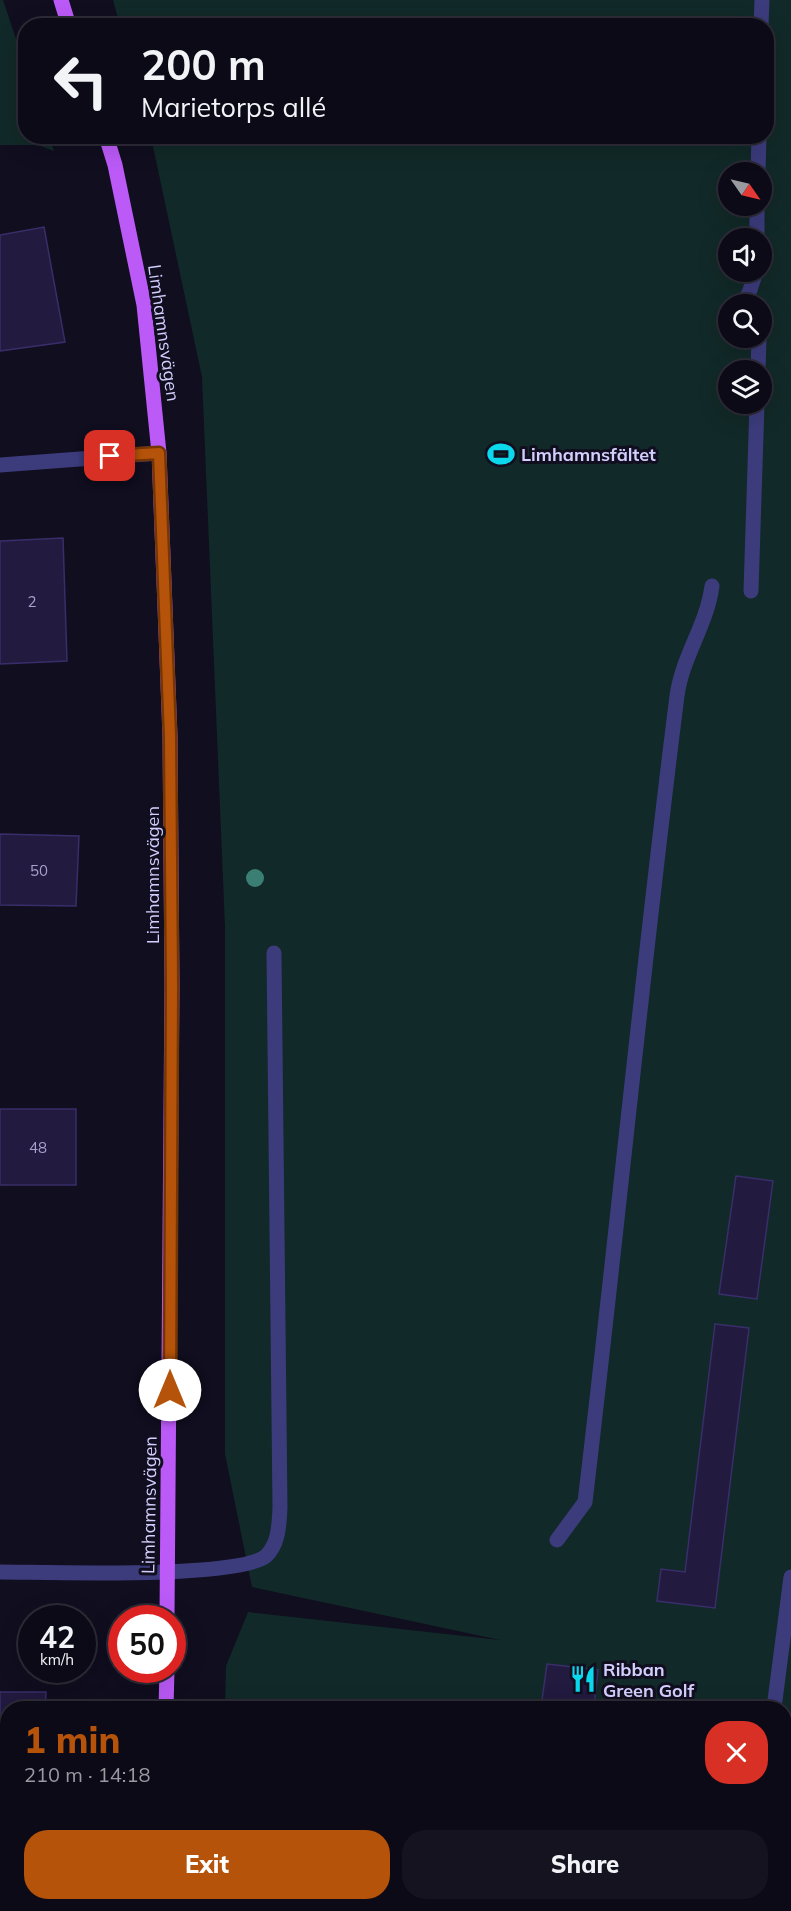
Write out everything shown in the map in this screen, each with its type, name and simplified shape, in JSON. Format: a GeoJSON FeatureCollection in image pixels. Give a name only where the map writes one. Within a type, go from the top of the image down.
{"type":"FeatureCollection","features":[{"type":"Feature","properties":{"kind":"main road"},"geometry":{"type":"LineString","coordinates":[[60,0],[66,18]]}},
{"type":"Feature","properties":{"kind":"main road","name":"Limhamnsvägen"},"geometry":{"type":"LineString","coordinates":[[109,144],[116,165],[144,305],[159,453],[170,736],[172,984],[167,1605]]}},
{"type":"Feature","properties":{"kind":"main road"},"geometry":{"type":"LineString","coordinates":[[166,1701],[167,1683]]}},
{"type":"Feature","properties":{"kind":"street"},"geometry":{"type":"LineString","coordinates":[[761,18],[762,0]]}},
{"type":"Feature","properties":{"kind":"street"},"geometry":{"type":"LineString","coordinates":[[758,162],[759,144]]}},
{"type":"Feature","properties":{"kind":"street"},"geometry":{"type":"LineString","coordinates":[[751,591],[757,414]]}},
{"type":"Feature","properties":{"kind":"street"},"geometry":{"type":"LineString","coordinates":[[0,465],[159,453]]}},
{"type":"Feature","properties":{"kind":"street"},"geometry":{"type":"LineString","coordinates":[[557,1540],[585,1502],[644,956],[679,685],[705,620],[712,586]]}},
{"type":"Feature","properties":{"kind":"street"},"geometry":{"type":"LineString","coordinates":[[0,1572],[168,1571],[232,1568],[252,1563],[267,1555],[278,1536],[280,1508],[274,953]]}},
{"type":"Feature","properties":{"kind":"street"},"geometry":{"type":"LineString","coordinates":[[775,1701],[791,1577]]}},
{"type":"Feature","properties":{"kind":"green space"},"geometry":{"type":"Polygon","coordinates":[[[0,0],[3,0],[18,45],[18,144],[52,144],[54,151],[38,145],[0,145],[0,0]]]}},
{"type":"Feature","properties":{"kind":"green space"},"geometry":{"type":"Polygon","coordinates":[[[113,0],[791,0],[791,1701],[225,1701],[226,1666],[248,1612],[500,1640],[252,1587],[225,1454],[225,927],[202,377],[152,144],[774,144],[774,18],[118,18],[113,0]]]}},
{"type":"Feature","properties":{"kind":"building"},"geometry":{"type":"Polygon","coordinates":[[[44,227],[65,342],[0,351],[0,235],[44,227]]]}},
{"type":"Feature","properties":{"kind":"building"},"geometry":{"type":"Polygon","coordinates":[[[63,538],[67,661],[0,664],[0,541],[63,538]]]}},
{"type":"Feature","properties":{"kind":"building"},"geometry":{"type":"Polygon","coordinates":[[[0,834],[79,836],[76,906],[0,905],[0,834]]]}},
{"type":"Feature","properties":{"kind":"building"},"geometry":{"type":"Polygon","coordinates":[[[0,1109],[76,1109],[76,1185],[0,1185],[0,1109]]]}},
{"type":"Feature","properties":{"kind":"building"},"geometry":{"type":"Polygon","coordinates":[[[736,1176],[773,1181],[757,1299],[719,1294],[736,1176]]]}},
{"type":"Feature","properties":{"kind":"building"},"geometry":{"type":"Polygon","coordinates":[[[715,1324],[749,1328],[715,1608],[657,1601],[661,1569],[685,1572],[715,1324]]]}},
{"type":"Feature","properties":{"kind":"building"},"geometry":{"type":"Polygon","coordinates":[[[547,1664],[598,1670],[595,1701],[542,1700],[547,1664]]]}},
{"type":"Feature","properties":{"kind":"building"},"geometry":{"type":"Polygon","coordinates":[[[0,1692],[46,1692],[45,1701],[0,1701],[0,1692]]]}},
{"type":"Feature","properties":{"kind":"place","name":"Limhamnsfältet"},"geometry":{"type":"Point","coordinates":[501,454]}},
{"type":"Feature","properties":{"kind":"place","name":"Ribban Green Golf"},"geometry":{"type":"Point","coordinates":[583,1679]}},
{"type":"Feature","properties":{"kind":"route"},"geometry":{"type":"LineString","coordinates":[[110,456],[159,453],[170,736],[172,984],[170,1390]]}}]}
